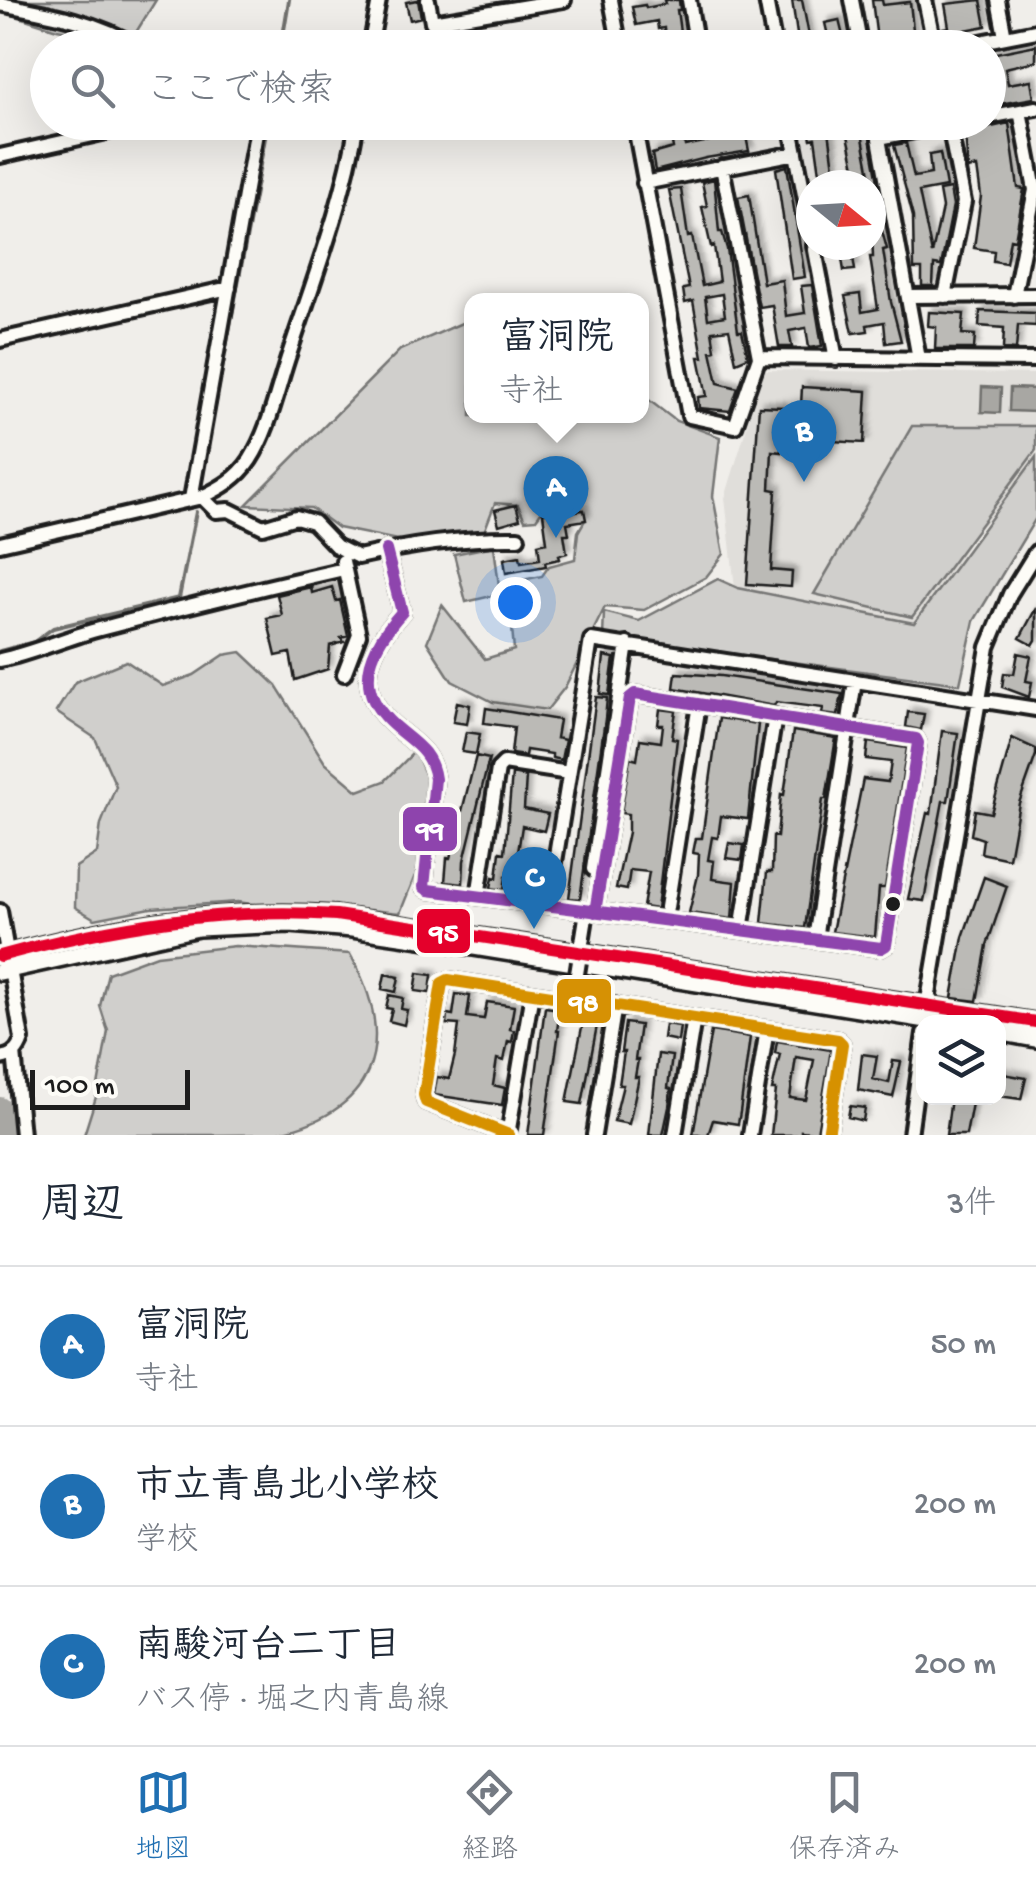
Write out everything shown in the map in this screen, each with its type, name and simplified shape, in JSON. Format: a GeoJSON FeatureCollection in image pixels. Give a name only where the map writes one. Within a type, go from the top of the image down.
{"type":"FeatureCollection","features":[{"type":"Feature","properties":{"kind":"main road"},"geometry":{"type":"LineString","coordinates":[[4,963],[133,926],[200,916],[287,911],[356,918],[916,1018]]}},
{"type":"Feature","properties":{"kind":"main road"},"geometry":{"type":"LineString","coordinates":[[1006,1021],[1036,1022]]}},
{"type":"Feature","properties":{"kind":"main road"},"geometry":{"type":"LineString","coordinates":[[1006,1033],[1036,1038]]}},
{"type":"Feature","properties":{"kind":"street"},"geometry":{"type":"LineString","coordinates":[[373,30],[379,0]]}},
{"type":"Feature","properties":{"kind":"street"},"geometry":{"type":"LineString","coordinates":[[428,0],[432,22],[564,0]]}},
{"type":"Feature","properties":{"kind":"street"},"geometry":{"type":"LineString","coordinates":[[611,0],[617,30]]}},
{"type":"Feature","properties":{"kind":"street"},"geometry":{"type":"LineString","coordinates":[[689,0],[694,30]]}},
{"type":"Feature","properties":{"kind":"street"},"geometry":{"type":"LineString","coordinates":[[766,0],[772,30]]}},
{"type":"Feature","properties":{"kind":"street"},"geometry":{"type":"LineString","coordinates":[[852,0],[858,30]]}},
{"type":"Feature","properties":{"kind":"street"},"geometry":{"type":"LineString","coordinates":[[925,0],[931,30]]}},
{"type":"Feature","properties":{"kind":"street"},"geometry":{"type":"LineString","coordinates":[[998,0],[1004,30]]}},
{"type":"Feature","properties":{"kind":"street"},"geometry":{"type":"LineString","coordinates":[[0,4],[66,16],[106,30]]}},
{"type":"Feature","properties":{"kind":"street"},"geometry":{"type":"LineString","coordinates":[[1006,37],[1036,31]]}},
{"type":"Feature","properties":{"kind":"street"},"geometry":{"type":"LineString","coordinates":[[1006,113],[1036,108]]}},
{"type":"Feature","properties":{"kind":"street"},"geometry":{"type":"LineString","coordinates":[[1014,296],[1035,190],[1020,110]]}},
{"type":"Feature","properties":{"kind":"street"},"geometry":{"type":"LineString","coordinates":[[0,156],[72,140]]}},
{"type":"Feature","properties":{"kind":"street"},"geometry":{"type":"LineString","coordinates":[[196,498],[255,140]]}},
{"type":"Feature","properties":{"kind":"street"},"geometry":{"type":"LineString","coordinates":[[0,544],[196,498],[225,486],[240,472],[259,441],[339,205],[354,140]]}},
{"type":"Feature","properties":{"kind":"street"},"geometry":{"type":"LineString","coordinates":[[637,140],[690,416],[735,426],[759,357],[722,168]]}},
{"type":"Feature","properties":{"kind":"street"},"geometry":{"type":"LineString","coordinates":[[793,140],[799,170]]}},
{"type":"Feature","properties":{"kind":"street"},"geometry":{"type":"LineString","coordinates":[[879,140],[919,359]]}},
{"type":"Feature","properties":{"kind":"street"},"geometry":{"type":"LineString","coordinates":[[946,296],[964,202],[956,140]]}},
{"type":"Feature","properties":{"kind":"street"},"geometry":{"type":"LineString","coordinates":[[644,183],[796,153]]}},
{"type":"Feature","properties":{"kind":"street"},"geometry":{"type":"LineString","coordinates":[[817,260],[836,359]]}},
{"type":"Feature","properties":{"kind":"street"},"geometry":{"type":"LineString","coordinates":[[0,340],[229,288]]}},
{"type":"Feature","properties":{"kind":"street"},"geometry":{"type":"LineString","coordinates":[[908,296],[1036,296]]}},
{"type":"Feature","properties":{"kind":"street"},"geometry":{"type":"LineString","coordinates":[[759,357],[1036,360]]}},
{"type":"Feature","properties":{"kind":"street"},"geometry":{"type":"LineString","coordinates":[[196,498],[216,512],[229,510],[263,528],[296,517],[313,522],[342,549],[358,557],[404,545],[444,544],[472,537],[518,538]]}},
{"type":"Feature","properties":{"kind":"street"},"geometry":{"type":"LineString","coordinates":[[342,549],[358,635],[344,674]]}},
{"type":"Feature","properties":{"kind":"street"},"geometry":{"type":"LineString","coordinates":[[386,550],[402,612],[379,637],[368,670],[370,688],[389,722],[418,742],[434,766],[436,779],[424,887],[478,896],[591,911],[665,920],[814,940],[881,948],[886,945],[916,739],[635,694],[630,698],[591,911],[573,999]]}},
{"type":"Feature","properties":{"kind":"street"},"geometry":{"type":"LineString","coordinates":[[929,1015],[977,701],[995,628],[1036,552]]}},
{"type":"Feature","properties":{"kind":"street"},"geometry":{"type":"LineString","coordinates":[[0,660],[36,653],[89,632],[175,608],[344,569]]}},
{"type":"Feature","properties":{"kind":"street"},"geometry":{"type":"LineString","coordinates":[[548,905],[590,640],[1036,709]]}},
{"type":"Feature","properties":{"kind":"street"},"geometry":{"type":"LineString","coordinates":[[591,911],[627,644]]}},
{"type":"Feature","properties":{"kind":"street"},"geometry":{"type":"LineString","coordinates":[[814,940],[855,681]]}},
{"type":"Feature","properties":{"kind":"street"},"geometry":{"type":"LineString","coordinates":[[665,920],[699,704]]}},
{"type":"Feature","properties":{"kind":"street"},"geometry":{"type":"LineString","coordinates":[[740,930],[775,716]]}},
{"type":"Feature","properties":{"kind":"street"},"geometry":{"type":"LineString","coordinates":[[478,896],[498,769],[504,763],[569,773]]}},
{"type":"Feature","properties":{"kind":"street"},"geometry":{"type":"LineString","coordinates":[[0,911],[4,963],[22,1039],[8,1056],[22,1135]]}},
{"type":"Feature","properties":{"kind":"street"},"geometry":{"type":"LineString","coordinates":[[532,992],[509,1135],[426,1102],[442,984],[448,980],[532,992],[838,1040],[842,1044],[828,1135]]}},
{"type":"Feature","properties":{"kind":"street"},"geometry":{"type":"LineString","coordinates":[[594,1135],[614,1005]]}},
{"type":"Feature","properties":{"kind":"street"},"geometry":{"type":"LineString","coordinates":[[674,1135],[694,1018]]}},
{"type":"Feature","properties":{"kind":"street"},"geometry":{"type":"LineString","coordinates":[[750,1135],[767,1029]]}},
{"type":"Feature","properties":{"kind":"street"},"geometry":{"type":"LineString","coordinates":[[910,1135],[916,1097]]}},
{"type":"Feature","properties":{"kind":"shaded area"},"geometry":{"type":"Polygon","coordinates":[[[0,0],[156,0],[137,30],[63,30],[0,11],[0,0]]]}},
{"type":"Feature","properties":{"kind":"shaded area"},"geometry":{"type":"Polygon","coordinates":[[[464,322],[464,423],[649,423],[649,400],[676,421],[720,437],[713,496],[724,554],[706,577],[644,610],[605,607],[565,687],[547,710],[493,702],[452,681],[427,642],[442,605],[485,659],[514,650],[508,583],[542,576],[549,566],[575,559],[578,532],[585,520],[582,510],[546,505],[536,519],[525,520],[518,505],[495,503],[481,540],[442,549],[338,528],[311,508],[246,505],[400,350],[464,322]]]}},
{"type":"Feature","properties":{"kind":"shaded area"},"geometry":{"type":"Polygon","coordinates":[[[764,370],[1036,374],[1036,461],[972,538],[918,624],[735,588],[725,498],[764,370]]]}},
{"type":"Feature","properties":{"kind":"shaded area"},"geometry":{"type":"Polygon","coordinates":[[[982,387],[1001,388],[1000,413],[981,412],[982,387]]]}},
{"type":"Feature","properties":{"kind":"shaded area"},"geometry":{"type":"Polygon","coordinates":[[[1010,388],[1036,389],[1036,412],[1009,411],[1010,388]]]}},
{"type":"Feature","properties":{"kind":"shaded area"},"geometry":{"type":"Polygon","coordinates":[[[912,426],[1036,426],[1036,450],[912,617],[814,594],[912,426]]]}},
{"type":"Feature","properties":{"kind":"shaded area"},"geometry":{"type":"Polygon","coordinates":[[[1036,457],[1036,518],[974,621],[960,684],[603,637],[604,612],[639,621],[718,579],[738,588],[914,623],[1036,457]]]}},
{"type":"Feature","properties":{"kind":"shaded area"},"geometry":{"type":"Polygon","coordinates":[[[494,546],[500,594],[466,602],[454,554],[494,546]]]}},
{"type":"Feature","properties":{"kind":"shaded area"},"geometry":{"type":"Polygon","coordinates":[[[241,652],[276,685],[325,763],[358,791],[385,781],[415,751],[429,783],[418,868],[400,913],[238,902],[151,908],[95,919],[75,907],[76,867],[97,853],[101,824],[116,786],[95,738],[56,712],[75,682],[126,661],[163,686],[194,675],[224,655],[241,652]]]}},
{"type":"Feature","properties":{"kind":"shaded area"},"geometry":{"type":"Polygon","coordinates":[[[235,946],[350,954],[374,1018],[374,1046],[368,1071],[354,1093],[333,1111],[305,1125],[269,1134],[84,1135],[96,1097],[108,1031],[100,1006],[108,973],[157,955],[235,946]]]}},
{"type":"Feature","properties":{"kind":"building"},"geometry":{"type":"Polygon","coordinates":[[[418,0],[421,17],[410,20],[406,2],[418,0]]]}},
{"type":"Feature","properties":{"kind":"building"},"geometry":{"type":"Polygon","coordinates":[[[664,0],[679,0],[680,30],[658,29],[657,21],[636,25],[632,7],[665,4],[664,0]]]}},
{"type":"Feature","properties":{"kind":"building"},"geometry":{"type":"Polygon","coordinates":[[[792,0],[802,0],[808,30],[796,30],[792,0]]]}},
{"type":"Feature","properties":{"kind":"building"},"geometry":{"type":"Polygon","coordinates":[[[872,0],[882,0],[883,5],[910,2],[913,30],[876,30],[872,0]]]}},
{"type":"Feature","properties":{"kind":"building"},"geometry":{"type":"Polygon","coordinates":[[[981,0],[986,26],[943,30],[949,27],[945,4],[981,0]]]}},
{"type":"Feature","properties":{"kind":"building"},"geometry":{"type":"Polygon","coordinates":[[[839,20],[842,30],[827,30],[825,23],[839,20]]]}},
{"type":"Feature","properties":{"kind":"building"},"geometry":{"type":"Polygon","coordinates":[[[1036,45],[1036,61],[1006,68],[1006,51],[1036,45]]]}},
{"type":"Feature","properties":{"kind":"building"},"geometry":{"type":"Polygon","coordinates":[[[1006,73],[1008,84],[1031,80],[1034,98],[1006,103],[1006,73]]]}},
{"type":"Feature","properties":{"kind":"building"},"geometry":{"type":"Polygon","coordinates":[[[1009,123],[1018,188],[1024,189],[1015,240],[1010,239],[1006,263],[993,261],[994,251],[974,248],[981,196],[977,167],[968,169],[966,140],[1006,140],[1009,123]]]}},
{"type":"Feature","properties":{"kind":"building"},"geometry":{"type":"Polygon","coordinates":[[[672,140],[684,140],[685,146],[709,140],[747,140],[749,151],[655,171],[652,154],[673,148],[672,140]]]}},
{"type":"Feature","properties":{"kind":"building"},"geometry":{"type":"Polygon","coordinates":[[[815,140],[830,140],[834,170],[820,170],[815,140]]]}},
{"type":"Feature","properties":{"kind":"building"},"geometry":{"type":"Polygon","coordinates":[[[849,140],[863,140],[869,170],[856,170],[849,140]]]}},
{"type":"Feature","properties":{"kind":"building"},"geometry":{"type":"Polygon","coordinates":[[[906,143],[914,177],[931,174],[929,155],[940,153],[946,187],[919,192],[932,254],[942,208],[939,191],[950,189],[953,206],[941,266],[934,265],[933,286],[922,286],[922,269],[914,269],[913,217],[894,145],[906,143]]]}},
{"type":"Feature","properties":{"kind":"building"},"geometry":{"type":"Polygon","coordinates":[[[787,166],[796,222],[796,260],[802,260],[805,277],[792,279],[776,169],[787,166]]]}},
{"type":"Feature","properties":{"kind":"building"},"geometry":{"type":"Polygon","coordinates":[[[714,179],[719,232],[727,249],[738,331],[742,331],[748,357],[736,362],[729,329],[712,331],[715,350],[711,351],[718,383],[738,388],[730,411],[699,408],[698,397],[707,396],[699,357],[703,357],[693,301],[685,303],[683,289],[689,288],[669,190],[681,189],[688,237],[692,236],[702,286],[719,282],[714,246],[711,247],[702,207],[707,206],[702,182],[714,179]],[[722,294],[705,297],[708,319],[725,316],[722,294]]]}},
{"type":"Feature","properties":{"kind":"building"},"geometry":{"type":"Polygon","coordinates":[[[749,195],[763,283],[782,280],[786,316],[805,313],[801,286],[812,285],[822,346],[809,348],[806,328],[789,331],[792,347],[779,347],[772,305],[759,307],[738,197],[749,195]]]}},
{"type":"Feature","properties":{"kind":"building"},"geometry":{"type":"Polygon","coordinates":[[[842,260],[853,260],[855,270],[844,271],[842,260]]]}},
{"type":"Feature","properties":{"kind":"building"},"geometry":{"type":"Polygon","coordinates":[[[870,260],[885,260],[901,341],[886,343],[884,322],[867,325],[868,331],[853,333],[845,296],[860,294],[862,312],[878,309],[870,260]]]}},
{"type":"Feature","properties":{"kind":"building"},"geometry":{"type":"Polygon","coordinates":[[[980,311],[1036,313],[1036,326],[1018,325],[1016,350],[1003,349],[1004,328],[979,326],[980,311]]]}},
{"type":"Feature","properties":{"kind":"building"},"geometry":{"type":"Polygon","coordinates":[[[929,312],[964,314],[962,334],[975,335],[974,349],[935,349],[936,327],[928,326],[929,312]]]}},
{"type":"Feature","properties":{"kind":"building"},"geometry":{"type":"Polygon","coordinates":[[[802,387],[867,391],[864,443],[782,438],[781,452],[772,451],[770,489],[776,490],[771,570],[792,572],[791,587],[747,584],[759,406],[782,407],[781,423],[800,424],[802,387]]]}},
{"type":"Feature","properties":{"kind":"building"},"geometry":{"type":"Polygon","coordinates":[[[516,505],[520,519],[499,525],[495,510],[516,505]]]}},
{"type":"Feature","properties":{"kind":"building"},"geometry":{"type":"Polygon","coordinates":[[[584,510],[586,520],[567,523],[567,553],[545,562],[546,566],[506,573],[504,559],[540,559],[538,544],[547,542],[543,513],[584,510]]]}},
{"type":"Feature","properties":{"kind":"building"},"geometry":{"type":"Polygon","coordinates":[[[311,587],[312,593],[332,587],[336,601],[340,600],[348,636],[341,638],[344,642],[330,646],[328,669],[295,680],[290,653],[276,656],[267,618],[282,615],[277,595],[311,587]]]}},
{"type":"Feature","properties":{"kind":"building"},"geometry":{"type":"Polygon","coordinates":[[[1036,608],[1036,640],[1033,645],[1020,638],[1036,608]]]}},
{"type":"Feature","properties":{"kind":"building"},"geometry":{"type":"Polygon","coordinates":[[[1018,653],[1031,656],[1026,681],[1032,682],[1029,697],[1002,687],[1004,673],[1014,674],[1018,653]]]}},
{"type":"Feature","properties":{"kind":"building"},"geometry":{"type":"Polygon","coordinates":[[[604,656],[614,658],[609,695],[600,694],[604,656]]]}},
{"type":"Feature","properties":{"kind":"building"},"geometry":{"type":"Polygon","coordinates":[[[676,673],[842,694],[838,716],[822,714],[823,708],[776,702],[774,706],[674,688],[676,673]]]}},
{"type":"Feature","properties":{"kind":"building"},"geometry":{"type":"Polygon","coordinates":[[[596,697],[607,698],[605,719],[580,899],[569,898],[596,697]]]}},
{"type":"Feature","properties":{"kind":"building"},"geometry":{"type":"Polygon","coordinates":[[[457,702],[470,705],[467,724],[453,722],[457,702]]]}},
{"type":"Feature","properties":{"kind":"building"},"geometry":{"type":"Polygon","coordinates":[[[486,708],[559,720],[556,738],[565,740],[561,760],[552,758],[552,754],[526,750],[525,756],[511,754],[514,727],[484,723],[486,708]]]}},
{"type":"Feature","properties":{"kind":"building"},"geometry":{"type":"Polygon","coordinates":[[[660,709],[676,711],[672,738],[677,739],[657,909],[643,907],[649,872],[630,870],[627,890],[616,888],[628,832],[628,814],[621,813],[630,758],[637,760],[640,739],[661,742],[660,709]]]}},
{"type":"Feature","properties":{"kind":"building"},"geometry":{"type":"Polygon","coordinates":[[[908,712],[924,714],[921,730],[906,727],[908,712]]]}},
{"type":"Feature","properties":{"kind":"building"},"geometry":{"type":"Polygon","coordinates":[[[719,718],[758,724],[748,819],[721,816],[718,838],[712,837],[708,860],[714,861],[712,879],[735,882],[732,919],[689,913],[698,875],[699,854],[693,853],[696,838],[702,838],[719,718]]]}},
{"type":"Feature","properties":{"kind":"building"},"geometry":{"type":"Polygon","coordinates":[[[793,731],[836,738],[823,799],[805,928],[762,923],[767,872],[772,872],[773,836],[777,837],[793,731]]]}},
{"type":"Feature","properties":{"kind":"building"},"geometry":{"type":"Polygon","coordinates":[[[942,731],[958,733],[948,801],[943,801],[924,901],[908,899],[927,813],[931,814],[942,731]]]}},
{"type":"Feature","properties":{"kind":"building"},"geometry":{"type":"Polygon","coordinates":[[[466,732],[480,734],[476,754],[462,752],[466,732]]]}},
{"type":"Feature","properties":{"kind":"building"},"geometry":{"type":"Polygon","coordinates":[[[1012,738],[1036,749],[1036,755],[1019,803],[1009,859],[981,853],[983,839],[971,835],[975,810],[991,813],[1012,738]]]}},
{"type":"Feature","properties":{"kind":"building"},"geometry":{"type":"Polygon","coordinates":[[[868,742],[907,748],[885,888],[879,888],[875,937],[832,932],[863,779],[888,782],[891,762],[866,759],[868,742]]]}},
{"type":"Feature","properties":{"kind":"building"},"geometry":{"type":"Polygon","coordinates":[[[476,756],[489,759],[464,861],[463,884],[445,882],[447,858],[476,756]]]}},
{"type":"Feature","properties":{"kind":"building"},"geometry":{"type":"Polygon","coordinates":[[[512,774],[526,777],[524,809],[548,814],[544,831],[522,826],[518,852],[540,856],[535,891],[521,889],[523,878],[506,876],[504,890],[491,888],[493,877],[497,878],[500,852],[505,853],[512,774]]]}},
{"type":"Feature","properties":{"kind":"building"},"geometry":{"type":"Polygon","coordinates":[[[729,843],[744,845],[742,860],[726,858],[729,843]]]}},
{"type":"Feature","properties":{"kind":"building"},"geometry":{"type":"Polygon","coordinates":[[[984,877],[1007,886],[987,945],[977,1001],[952,998],[963,937],[984,877]]]}},
{"type":"Feature","properties":{"kind":"building"},"geometry":{"type":"Polygon","coordinates":[[[418,973],[432,975],[430,993],[415,991],[418,973]]]}},
{"type":"Feature","properties":{"kind":"building"},"geometry":{"type":"Polygon","coordinates":[[[385,974],[399,977],[396,992],[382,989],[385,974]]]}},
{"type":"Feature","properties":{"kind":"building"},"geometry":{"type":"Polygon","coordinates":[[[456,994],[470,996],[467,1017],[484,1019],[487,1002],[514,1006],[512,1042],[508,1041],[504,1061],[497,1059],[493,1085],[505,1088],[502,1105],[434,1095],[437,1077],[449,1079],[455,1055],[459,1025],[446,1024],[447,1014],[453,1015],[456,994]]]}},
{"type":"Feature","properties":{"kind":"building"},"geometry":{"type":"Polygon","coordinates":[[[389,995],[403,998],[401,1009],[407,1010],[404,1025],[389,1021],[389,995]]]}},
{"type":"Feature","properties":{"kind":"building"},"geometry":{"type":"Polygon","coordinates":[[[545,1007],[560,1009],[559,1031],[544,1135],[528,1135],[545,1007]]]}},
{"type":"Feature","properties":{"kind":"building"},"geometry":{"type":"Polygon","coordinates":[[[585,1012],[599,1015],[582,1104],[567,1102],[585,1012]]]}},
{"type":"Feature","properties":{"kind":"building"},"geometry":{"type":"Polygon","coordinates":[[[625,1023],[640,1025],[635,1060],[635,1077],[639,1077],[629,1124],[614,1121],[623,1085],[619,1085],[625,1023]]]}},
{"type":"Feature","properties":{"kind":"building"},"geometry":{"type":"Polygon","coordinates":[[[665,1024],[680,1026],[678,1041],[663,1038],[665,1024]]]}},
{"type":"Feature","properties":{"kind":"building"},"geometry":{"type":"Polygon","coordinates":[[[711,1031],[750,1037],[738,1124],[713,1120],[708,1135],[693,1135],[711,1031]]]}},
{"type":"Feature","properties":{"kind":"building"},"geometry":{"type":"Polygon","coordinates":[[[777,1041],[831,1050],[817,1133],[771,1135],[776,1090],[772,1090],[780,1054],[775,1053],[777,1041]],[[796,1057],[790,1098],[806,1100],[814,1060],[796,1057]]]}},
{"type":"Feature","properties":{"kind":"building"},"geometry":{"type":"Polygon","coordinates":[[[658,1054],[672,1056],[669,1107],[663,1135],[649,1135],[658,1054]]]}},
{"type":"Feature","properties":{"kind":"building"},"geometry":{"type":"Polygon","coordinates":[[[862,1054],[877,1056],[873,1079],[889,1083],[893,1061],[901,1062],[893,1097],[858,1090],[862,1054]]]}},
{"type":"Feature","properties":{"kind":"building"},"geometry":{"type":"Polygon","coordinates":[[[1006,1074],[1026,1078],[1021,1099],[1006,1097],[1006,1074]]]}},
{"type":"Feature","properties":{"kind":"building"},"geometry":{"type":"Polygon","coordinates":[[[950,1105],[972,1105],[966,1135],[946,1135],[950,1105]]]}},
{"type":"Feature","properties":{"kind":"building"},"geometry":{"type":"Polygon","coordinates":[[[850,1106],[865,1108],[863,1121],[848,1117],[850,1106]]]}},
{"type":"Feature","properties":{"kind":"waterway"},"geometry":{"type":"LineString","coordinates":[[284,30],[289,0]]}},
{"type":"Feature","properties":{"kind":"waterway"},"geometry":{"type":"LineString","coordinates":[[200,487],[265,140]]}},
{"type":"Feature","properties":{"kind":"waterway"},"geometry":{"type":"LineString","coordinates":[[0,651],[34,642],[53,628],[179,598],[196,512]]}},
{"type":"Feature","properties":{"kind":"waterway"},"geometry":{"type":"LineString","coordinates":[[0,1107],[3,1135]]}},
{"type":"Feature","properties":{"kind":"transit line","name":"99"},"geometry":{"type":"LineString","coordinates":[[386,550],[402,612],[375,651],[369,679],[377,707],[424,752],[433,768],[424,887],[428,890],[881,948],[886,945],[916,739],[635,694],[630,698],[595,912]]}},
{"type":"Feature","properties":{"kind":"transit line","name":"95"},"geometry":{"type":"LineString","coordinates":[[0,956],[167,921],[251,914],[336,915],[1036,1022]]}},
{"type":"Feature","properties":{"kind":"transit line","name":"98"},"geometry":{"type":"LineString","coordinates":[[509,1135],[426,1102],[442,983],[448,980],[838,1040],[842,1044],[828,1135]]}},
{"type":"Feature","properties":{"kind":"place","name":"市立青島北小学校"},"geometry":{"type":"Point","coordinates":[804,482]}},
{"type":"Feature","properties":{"kind":"place","name":"富洞院"},"geometry":{"type":"Point","coordinates":[556,538]}},
{"type":"Feature","properties":{"kind":"place","name":"南駿河台二丁目"},"geometry":{"type":"Point","coordinates":[534,929]}}]}
